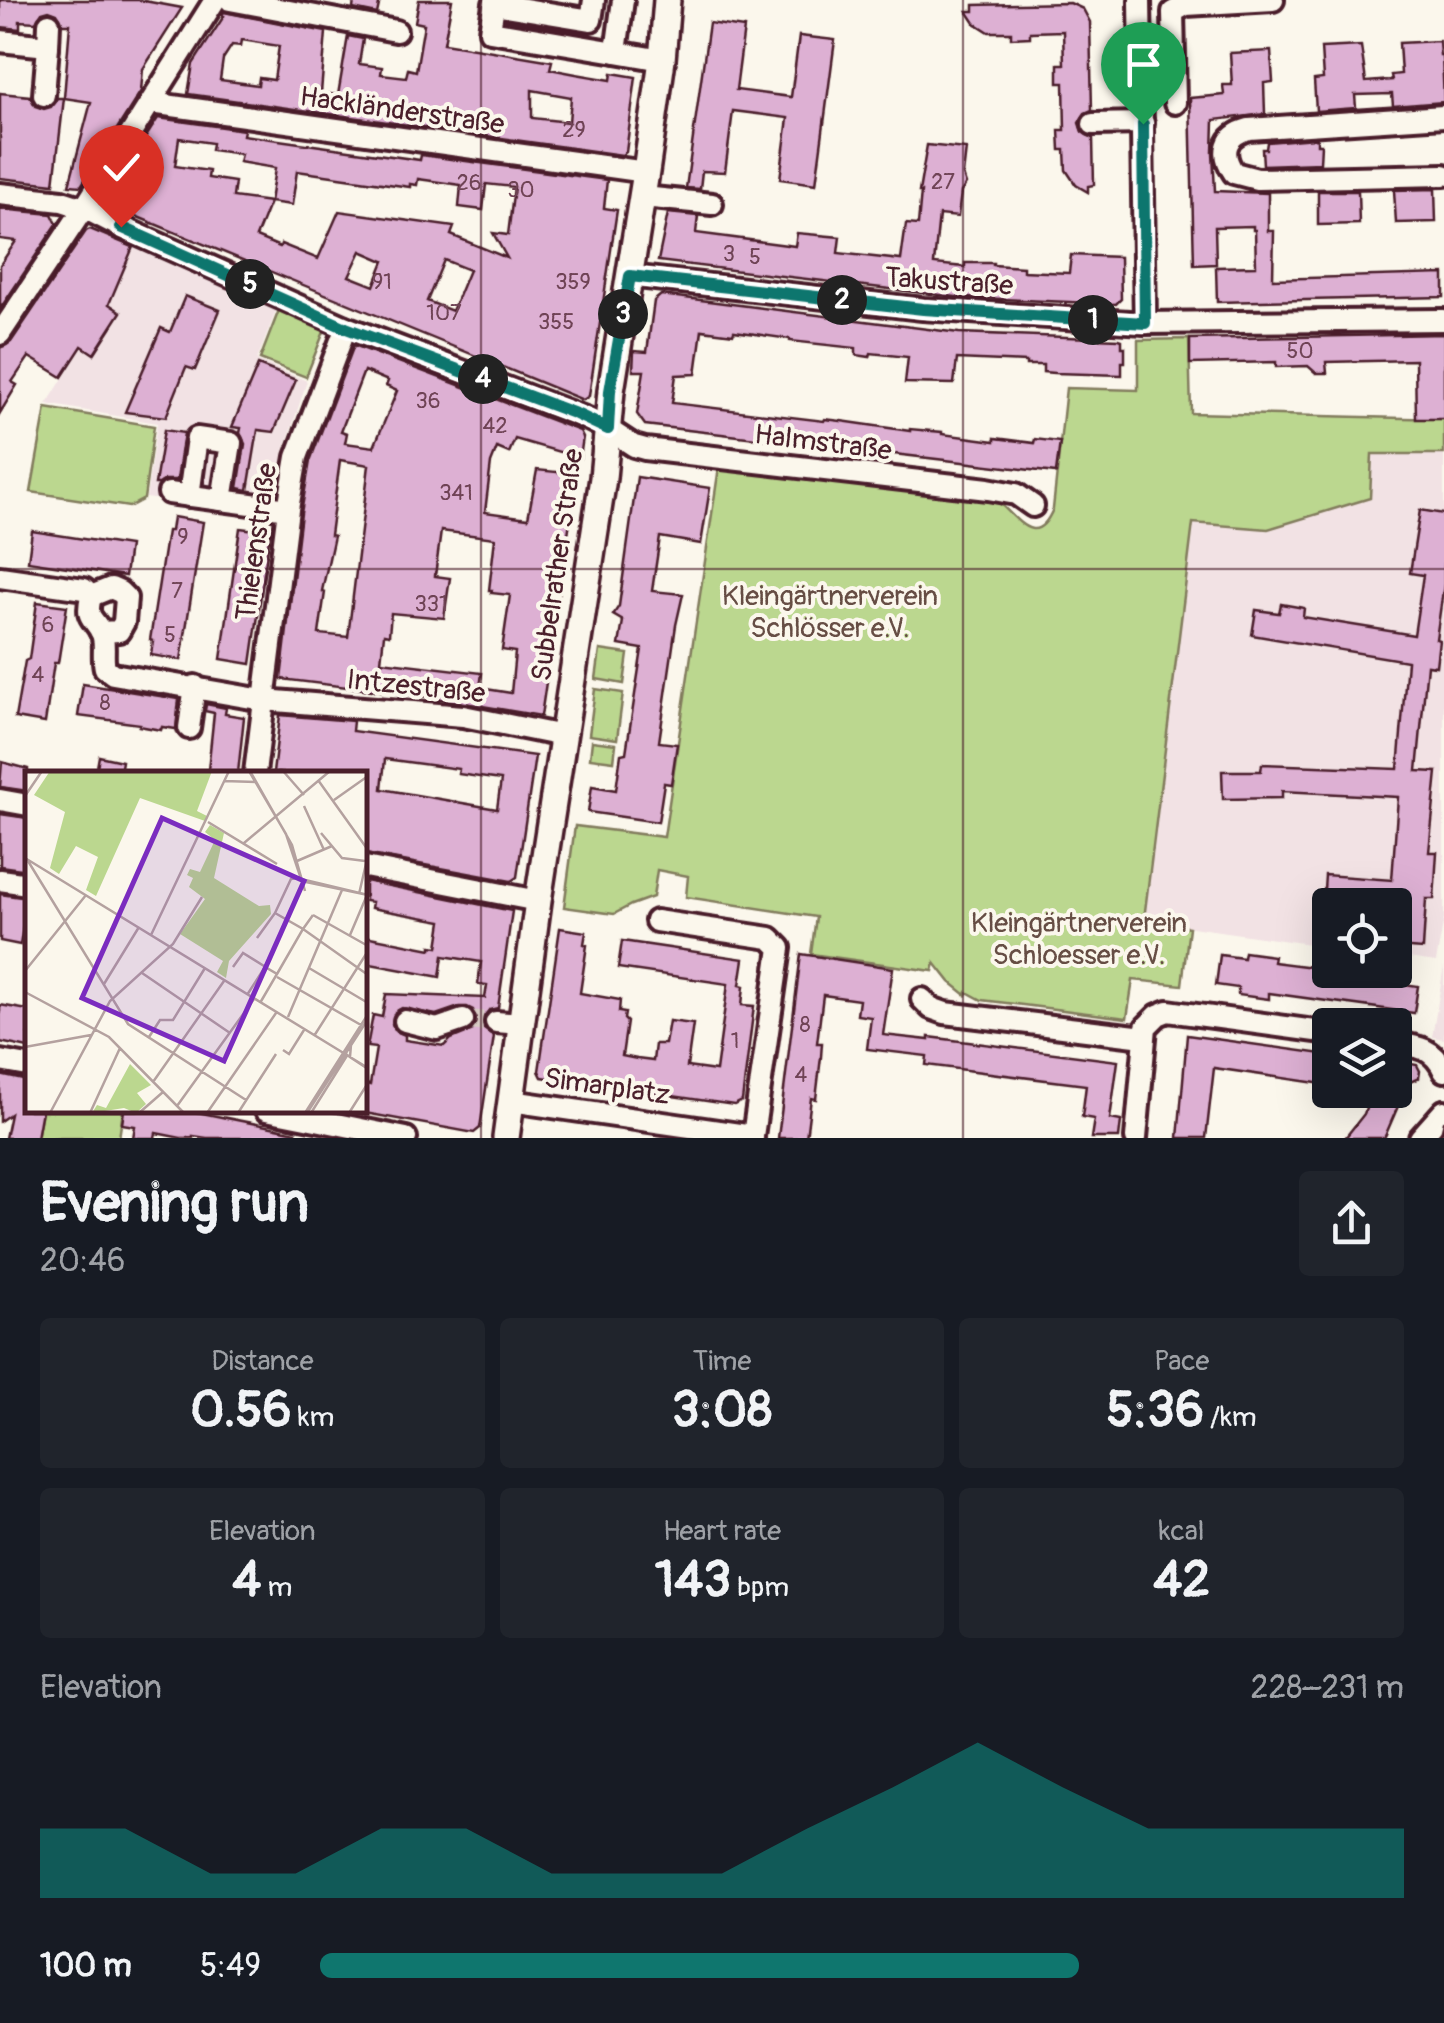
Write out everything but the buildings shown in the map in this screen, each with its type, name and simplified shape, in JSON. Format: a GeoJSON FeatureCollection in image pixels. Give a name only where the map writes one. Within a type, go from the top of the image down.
{"type":"FeatureCollection","features":[{"type":"Feature","properties":{"kind":"main road","name":"Subbelrather Straße"},"geometry":{"type":"LineString","coordinates":[[506,1138],[511,1101],[509,1023],[538,901],[564,736],[603,478],[610,391],[662,60],[667,0]]}},
{"type":"Feature","properties":{"kind":"street"},"geometry":{"type":"LineString","coordinates":[[0,334],[215,0]]}},
{"type":"Feature","properties":{"kind":"street"},"geometry":{"type":"LineString","coordinates":[[230,0],[396,31]]}},
{"type":"Feature","properties":{"kind":"street"},"geometry":{"type":"LineString","coordinates":[[594,0],[592,20],[494,4],[490,31],[662,60]]}},
{"type":"Feature","properties":{"kind":"street"},"geometry":{"type":"LineString","coordinates":[[616,52],[623,0]]}},
{"type":"Feature","properties":{"kind":"street"},"geometry":{"type":"LineString","coordinates":[[1140,0],[1145,323]]}},
{"type":"Feature","properties":{"kind":"street"},"geometry":{"type":"LineString","coordinates":[[1175,103],[1173,12],[1186,2],[1273,0]]}},
{"type":"Feature","properties":{"kind":"street"},"geometry":{"type":"LineString","coordinates":[[0,41],[48,35],[44,95]]}},
{"type":"Feature","properties":{"kind":"street","name":"Hackländerstraße"},"geometry":{"type":"LineString","coordinates":[[150,103],[644,185],[712,204]]}},
{"type":"Feature","properties":{"kind":"street"},"geometry":{"type":"LineString","coordinates":[[1444,116],[1244,130],[1228,141],[1226,155],[1234,174],[1257,179],[1444,175]]}},
{"type":"Feature","properties":{"kind":"street"},"geometry":{"type":"LineString","coordinates":[[1093,124],[1143,124]]}},
{"type":"Feature","properties":{"kind":"street","name":"Halmstraße"},"geometry":{"type":"LineString","coordinates":[[0,194],[62,200],[84,208],[346,328],[576,414],[634,446],[988,489],[1016,494],[1033,506]]}},
{"type":"Feature","properties":{"kind":"street","name":"Takustraße"},"geometry":{"type":"LineString","coordinates":[[630,276],[923,309],[1145,323],[1444,320]]}},
{"type":"Feature","properties":{"kind":"street","name":"Thielenstraße"},"geometry":{"type":"LineString","coordinates":[[255,771],[297,457],[346,328]]}},
{"type":"Feature","properties":{"kind":"street"},"geometry":{"type":"LineString","coordinates":[[222,500],[230,442],[197,438],[179,494],[222,500],[288,509]]}},
{"type":"Feature","properties":{"kind":"street"},"geometry":{"type":"LineString","coordinates":[[0,577],[84,589],[91,596]]}},
{"type":"Feature","properties":{"kind":"street"},"geometry":{"type":"LineString","coordinates":[[111,588],[126,598],[120,630],[101,632],[90,620],[91,596],[111,588]]}},
{"type":"Feature","properties":{"kind":"street","name":"Intzestraße"},"geometry":{"type":"LineString","coordinates":[[101,632],[105,668],[113,674],[263,700],[463,716],[564,736]]}},
{"type":"Feature","properties":{"kind":"street"},"geometry":{"type":"LineString","coordinates":[[188,728],[195,686]]}},
{"type":"Feature","properties":{"kind":"street"},"geometry":{"type":"LineString","coordinates":[[0,800],[25,804]]}},
{"type":"Feature","properties":{"kind":"street"},"geometry":{"type":"LineString","coordinates":[[368,868],[538,901]]}},
{"type":"Feature","properties":{"kind":"street"},"geometry":{"type":"LineString","coordinates":[[0,880],[25,884]]}},
{"type":"Feature","properties":{"kind":"street"},"geometry":{"type":"LineString","coordinates":[[656,921],[770,938],[780,948],[753,1137]]}},
{"type":"Feature","properties":{"kind":"street"},"geometry":{"type":"LineString","coordinates":[[922,999],[930,1008],[945,1014],[1144,1037]]}},
{"type":"Feature","properties":{"kind":"street"},"geometry":{"type":"LineString","coordinates":[[1136,1138],[1144,1037],[1146,1027],[1158,1015],[1179,1012],[1312,1031]]}},
{"type":"Feature","properties":{"kind":"street"},"geometry":{"type":"LineString","coordinates":[[405,1021],[438,1029],[463,1020]]}},
{"type":"Feature","properties":{"kind":"street"},"geometry":{"type":"LineString","coordinates":[[1412,1046],[1425,1048],[1444,1071]]}},
{"type":"Feature","properties":{"kind":"street"},"geometry":{"type":"LineString","coordinates":[[0,1061],[25,1065]]}},
{"type":"Feature","properties":{"kind":"street","name":"Simarplatz"},"geometry":{"type":"LineString","coordinates":[[511,1101],[753,1137]]}},
{"type":"Feature","properties":{"kind":"street"},"geometry":{"type":"LineString","coordinates":[[1420,1138],[1444,1111]]}},
{"type":"Feature","properties":{"kind":"street"},"geometry":{"type":"LineString","coordinates":[[279,1113],[379,1136],[406,1138]]}},
{"type":"Feature","properties":{"kind":"street"},"geometry":{"type":"LineString","coordinates":[[1440,1138],[1444,1121]]}},
{"type":"Feature","properties":{"kind":"shaded area"},"geometry":{"type":"Polygon","coordinates":[[[133,247],[276,311],[257,360],[307,381],[283,454],[275,516],[146,498],[157,423],[47,404],[109,304],[133,247]]]}},
{"type":"Feature","properties":{"kind":"shaded area"},"geometry":{"type":"Polygon","coordinates":[[[1371,454],[1444,455],[1444,919],[1436,962],[1412,958],[1412,888],[1312,888],[1312,944],[1144,920],[1193,523],[1268,529],[1370,498],[1371,454]]]}},
{"type":"Feature","properties":{"kind":"shaded area"},"geometry":{"type":"Polygon","coordinates":[[[1444,966],[1444,1039],[1432,1037],[1444,966]]]}},
{"type":"Feature","properties":{"kind":"green space"},"geometry":{"type":"Polygon","coordinates":[[[279,310],[325,329],[306,377],[260,359],[279,310]]]}},
{"type":"Feature","properties":{"kind":"green space"},"geometry":{"type":"Polygon","coordinates":[[[1189,339],[1191,413],[1444,419],[1444,454],[1372,454],[1370,498],[1268,529],[1193,523],[1144,919],[1189,927],[1182,985],[1133,980],[1127,1018],[982,1000],[967,992],[966,995],[935,963],[933,971],[811,954],[816,917],[686,897],[688,876],[657,870],[653,897],[614,914],[564,907],[575,826],[664,837],[719,467],[997,501],[1025,526],[1039,528],[1053,509],[1066,388],[1138,390],[1138,340],[1189,339]]]}},
{"type":"Feature","properties":{"kind":"green space"},"geometry":{"type":"Polygon","coordinates":[[[46,408],[154,426],[144,499],[129,507],[31,492],[46,408]]]}},
{"type":"Feature","properties":{"kind":"green space"},"geometry":{"type":"Polygon","coordinates":[[[600,650],[628,654],[624,684],[596,679],[600,650]]]}},
{"type":"Feature","properties":{"kind":"green space"},"geometry":{"type":"Polygon","coordinates":[[[595,689],[623,693],[617,739],[589,735],[595,689]]]}},
{"type":"Feature","properties":{"kind":"green space"},"geometry":{"type":"Polygon","coordinates":[[[592,741],[616,744],[614,761],[590,758],[592,741]]]}},
{"type":"Feature","properties":{"kind":"green space"},"geometry":{"type":"Polygon","coordinates":[[[42,1113],[123,1113],[119,1138],[37,1138],[42,1113]]]}},
{"type":"Feature","properties":{"kind":"tunnel"},"geometry":{"type":"LineString","coordinates":[[463,1020],[496,1022]]}},
{"type":"Feature","properties":{"kind":"tram line"},"geometry":{"type":"LineString","coordinates":[[1440,1138],[1444,1121]]}},
{"type":"Feature","properties":{"kind":"route"},"geometry":{"type":"LineString","coordinates":[[121,227],[346,328],[608,429],[610,391],[630,276],[923,309],[1145,323],[1143,124]]}},
{"type":"Feature","properties":{"kind":"park label","name":"Kleingärtnerverein Schlösser e.V."},"geometry":{"type":"Point","coordinates":[830,612]}},
{"type":"Feature","properties":{"kind":"park label","name":"Kleingärtnerverein Schloesser e.V."},"geometry":{"type":"Point","coordinates":[1079,939]}}]}
